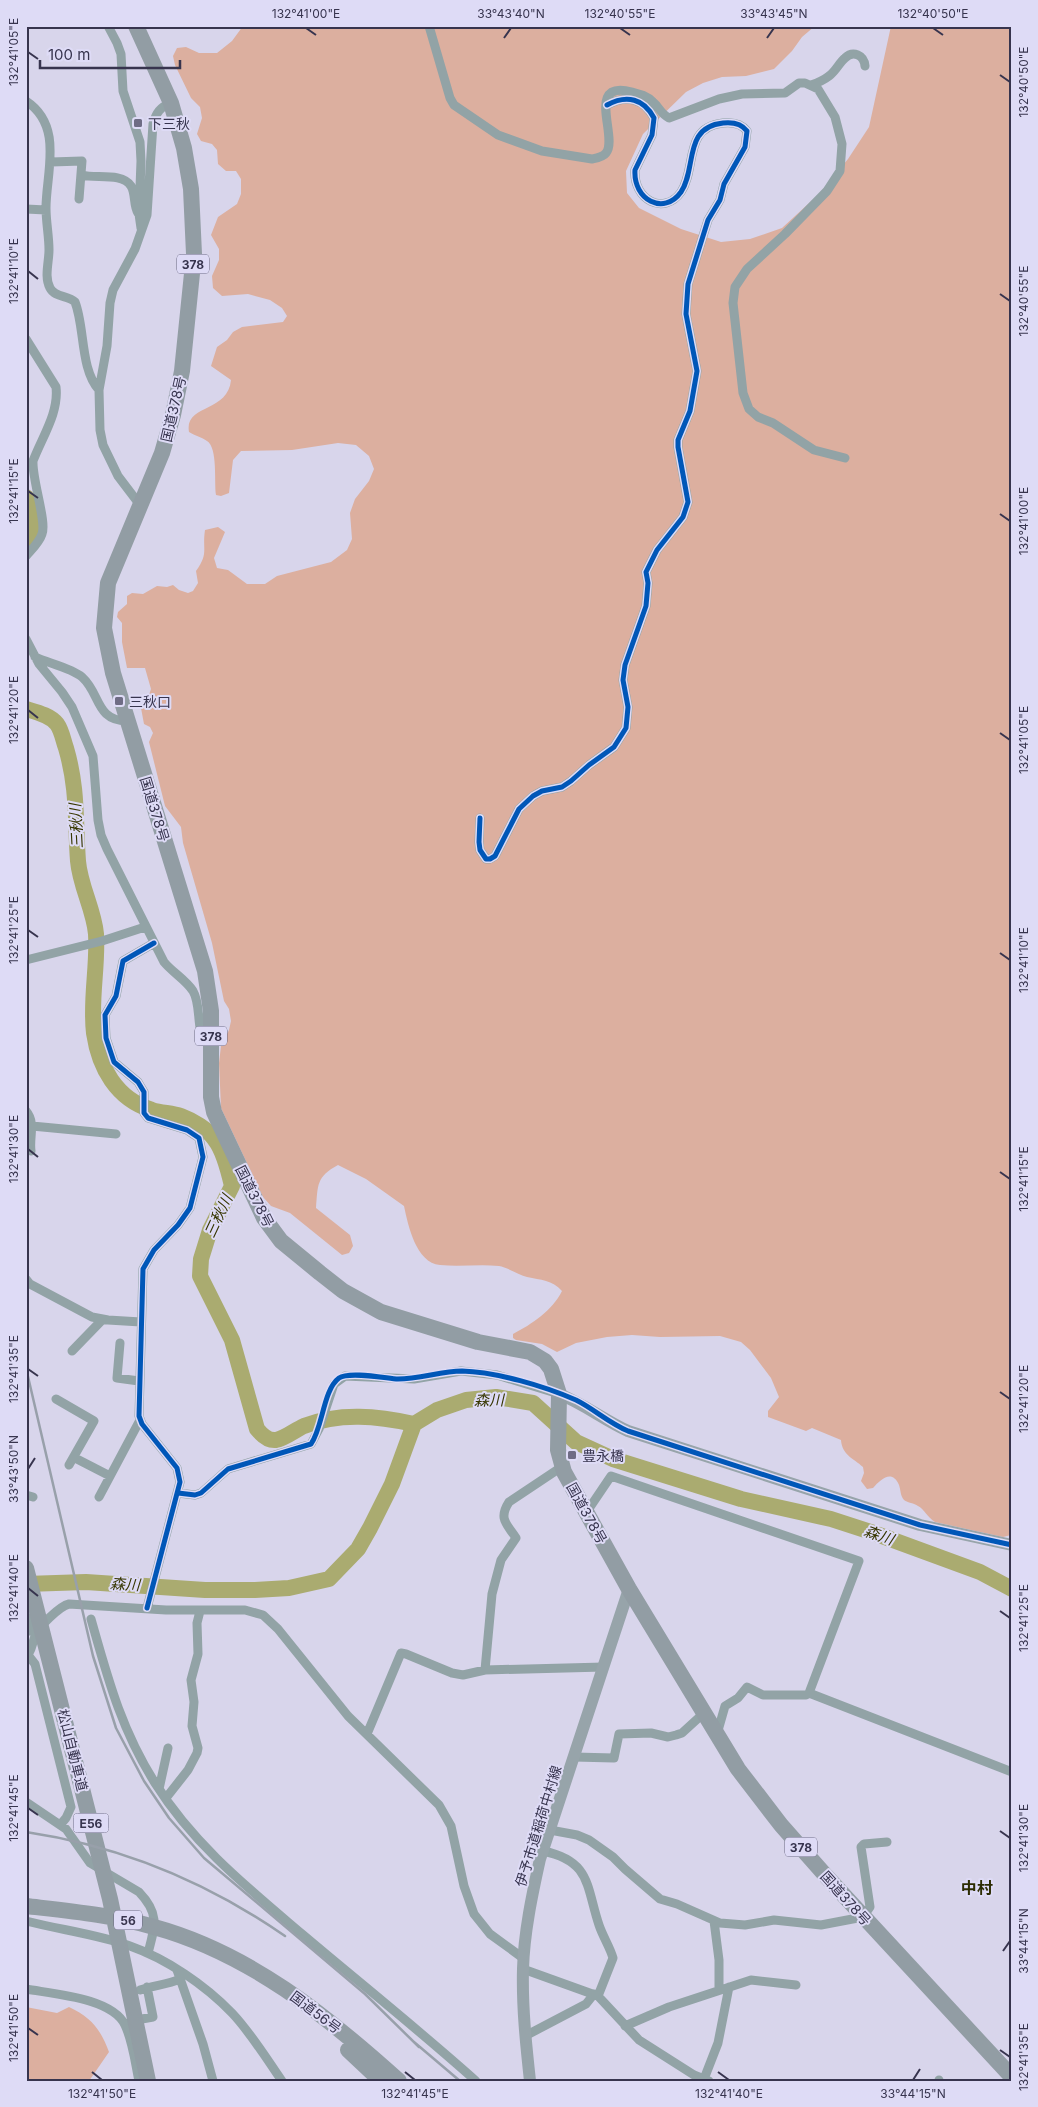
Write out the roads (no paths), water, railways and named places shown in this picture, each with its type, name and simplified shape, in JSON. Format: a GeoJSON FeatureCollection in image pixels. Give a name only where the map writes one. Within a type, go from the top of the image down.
{"type":"FeatureCollection","features":[{"type":"Feature","properties":{"kind":"highway","name":"国道378号"},"geometry":{"type":"LineString","coordinates":[[136,26],[171,103],[188,166],[194,221],[194,254],[179,395],[162,452],[115,562],[108,583],[104,628],[107,650],[127,721],[205,971],[212,1031],[211,1096],[214,1112],[257,1204],[281,1241],[320,1273],[367,1306],[407,1321],[483,1343],[530,1352],[551,1369],[559,1401],[558,1450],[563,1466],[586,1513],[629,1588],[738,1769],[781,1825],[863,1917],[1012,2077]]}},
{"type":"Feature","properties":{"kind":"highway","name":"松山自動車道"},"geometry":{"type":"LineString","coordinates":[[26,1568],[107,1889],[148,2081]]}},
{"type":"Feature","properties":{"kind":"highway","name":"国道56号"},"geometry":{"type":"LineString","coordinates":[[26,1906],[82,1912],[155,1927],[225,1955],[275,1982],[310,2006],[399,2081]]}},
{"type":"Feature","properties":{"kind":"highway","name":"国道56号"},"geometry":{"type":"LineString","coordinates":[[225,1955],[305,2014],[381,2081]]}},
{"type":"Feature","properties":{"kind":"street"},"geometry":{"type":"LineString","coordinates":[[108,26],[121,54],[123,91],[140,142],[141,161],[138,214]]}},
{"type":"Feature","properties":{"kind":"street"},"geometry":{"type":"LineString","coordinates":[[429,26],[454,105],[498,135],[542,151],[592,159],[606,153],[610,146],[606,116],[607,104],[613,90],[620,89],[645,96],[653,102],[664,116],[669,118],[700,105],[742,94],[785,93],[799,83],[805,82],[818,89],[835,117],[842,144],[840,171],[827,191],[747,270],[735,287],[733,295],[734,322],[743,393],[749,409],[758,417],[773,423],[814,450],[845,458]]}},
{"type":"Feature","properties":{"kind":"street"},"geometry":{"type":"LineString","coordinates":[[811,85],[828,77],[845,57],[854,54],[860,55],[864,60],[865,66]]}},
{"type":"Feature","properties":{"kind":"street"},"geometry":{"type":"LineString","coordinates":[[480,818],[480,850],[486,859],[490,859],[495,856],[519,809],[533,796],[562,787],[614,747],[621,738],[628,720],[623,680],[624,673],[646,606],[648,583],[646,572],[657,550],[683,517],[688,502],[678,440],[690,411],[697,371],[686,314],[688,284],[708,220],[720,200],[724,184],[745,147],[747,131],[744,127],[728,122],[718,123],[701,133],[695,141],[689,174],[680,193],[672,200],[655,202],[643,198],[637,189],[634,176],[652,135],[654,118],[644,104],[633,99],[616,100],[607,104]]}},
{"type":"Feature","properties":{"kind":"street"},"geometry":{"type":"LineString","coordinates":[[26,101],[36,109],[45,125],[51,162],[46,210],[49,243],[48,286],[56,294],[72,298],[76,302],[82,345],[93,384],[98,390]]}},
{"type":"Feature","properties":{"kind":"street"},"geometry":{"type":"LineString","coordinates":[[140,505],[118,476],[103,445],[100,430],[98,390],[107,346],[110,303],[113,290],[128,266],[142,231],[149,203],[152,124],[155,115],[163,106],[171,103]]}},
{"type":"Feature","properties":{"kind":"street"},"geometry":{"type":"LineString","coordinates":[[51,162],[82,160],[79,199]]}},
{"type":"Feature","properties":{"kind":"street"},"geometry":{"type":"LineString","coordinates":[[82,175],[105,176],[130,184],[142,231]]}},
{"type":"Feature","properties":{"kind":"street"},"geometry":{"type":"LineString","coordinates":[[26,209],[46,210]]}},
{"type":"Feature","properties":{"kind":"street"},"geometry":{"type":"LineString","coordinates":[[26,339],[56,388],[57,396],[56,407],[33,461],[36,492],[43,520],[43,532],[26,556]]}},
{"type":"Feature","properties":{"kind":"street"},"geometry":{"type":"LineString","coordinates":[[26,639],[35,657],[62,692],[82,729],[92,756],[101,835],[154,943],[171,971],[192,989],[196,998],[200,1027],[212,1031]]}},
{"type":"Feature","properties":{"kind":"street"},"geometry":{"type":"LineString","coordinates":[[35,657],[77,673],[90,687],[105,713],[116,720],[127,721]]}},
{"type":"Feature","properties":{"kind":"street"},"geometry":{"type":"LineString","coordinates":[[26,960],[89,945],[145,927]]}},
{"type":"Feature","properties":{"kind":"street"},"geometry":{"type":"LineString","coordinates":[[148,1604],[180,1482],[177,1468],[140,1420],[139,1381],[142,1350],[141,1322],[144,1268],[154,1250],[178,1225],[190,1208],[203,1157],[199,1138],[187,1130],[148,1118],[144,1113],[144,1092],[138,1082],[114,1062],[106,1038],[105,1015],[116,996],[123,961],[154,943]]}},
{"type":"Feature","properties":{"kind":"street"},"geometry":{"type":"LineString","coordinates":[[26,1111],[31,1117],[30,1139],[32,1151]]}},
{"type":"Feature","properties":{"kind":"street"},"geometry":{"type":"LineString","coordinates":[[32,1126],[116,1134]]}},
{"type":"Feature","properties":{"kind":"street"},"geometry":{"type":"LineString","coordinates":[[26,1279],[30,1284],[92,1317],[141,1322]]}},
{"type":"Feature","properties":{"kind":"street"},"geometry":{"type":"LineString","coordinates":[[72,1351],[103,1319]]}},
{"type":"Feature","properties":{"kind":"street"},"geometry":{"type":"LineString","coordinates":[[120,1343],[117,1378],[139,1381]]}},
{"type":"Feature","properties":{"kind":"street"},"geometry":{"type":"LineString","coordinates":[[178,1493],[195,1495],[201,1493],[228,1470],[311,1444],[319,1429],[334,1384],[345,1376],[414,1379],[461,1371],[497,1375],[559,1401],[577,1401],[610,1423],[628,1432],[920,1526],[1012,1545]]}},
{"type":"Feature","properties":{"kind":"street"},"geometry":{"type":"LineString","coordinates":[[56,1399],[94,1422],[70,1466]]}},
{"type":"Feature","properties":{"kind":"street"},"geometry":{"type":"LineString","coordinates":[[99,1497],[140,1420]]}},
{"type":"Feature","properties":{"kind":"street"},"geometry":{"type":"LineString","coordinates":[[75,1458],[110,1476]]}},
{"type":"Feature","properties":{"kind":"street"},"geometry":{"type":"LineString","coordinates":[[485,1670],[492,1594],[501,1560],[516,1538],[504,1520],[505,1509],[509,1502],[563,1466]]}},
{"type":"Feature","properties":{"kind":"street"},"geometry":{"type":"LineString","coordinates":[[586,1513],[611,1476],[859,1561],[809,1693]]}},
{"type":"Feature","properties":{"kind":"street","name":"伊予市道稲荷中村線"},"geometry":{"type":"LineString","coordinates":[[530,2081],[525,2036],[523,1963],[533,1889],[543,1851],[629,1588]]}},
{"type":"Feature","properties":{"kind":"street"},"geometry":{"type":"LineString","coordinates":[[30,1633],[63,1606],[69,1604],[148,1604],[200,1611],[245,1610],[263,1615],[278,1629],[336,1703],[426,1792],[446,1815],[451,1826],[464,1886],[474,1914],[523,1963],[596,1995],[640,2040],[653,2050],[706,2080],[718,2043],[729,1987]]}},
{"type":"Feature","properties":{"kind":"street"},"geometry":{"type":"LineString","coordinates":[[166,1798],[188,1770],[198,1748],[192,1726],[194,1702],[191,1680],[198,1654],[197,1622],[200,1611]]}},
{"type":"Feature","properties":{"kind":"street"},"geometry":{"type":"LineString","coordinates":[[26,1616],[35,1644],[27,1655],[35,1664],[71,1807],[66,1818],[60,1824]]}},
{"type":"Feature","properties":{"kind":"street"},"geometry":{"type":"LineString","coordinates":[[91,1619],[112,1696],[122,1720],[160,1789],[191,1834],[230,1873],[476,2081]]}},
{"type":"Feature","properties":{"kind":"street"},"geometry":{"type":"LineString","coordinates":[[366,1734],[400,1654],[406,1654],[458,1675],[485,1670],[604,1667]]}},
{"type":"Feature","properties":{"kind":"street"},"geometry":{"type":"LineString","coordinates":[[718,1734],[725,1706],[738,1698],[747,1687],[763,1695],[806,1695],[809,1693],[1012,1772]]}},
{"type":"Feature","properties":{"kind":"street"},"geometry":{"type":"LineString","coordinates":[[574,1757],[614,1758],[619,1734],[651,1733],[668,1737],[676,1735],[682,1733],[705,1712]]}},
{"type":"Feature","properties":{"kind":"street"},"geometry":{"type":"LineString","coordinates":[[160,1789],[168,1748]]}},
{"type":"Feature","properties":{"kind":"street"},"geometry":{"type":"LineString","coordinates":[[26,1802],[60,1824],[90,1864],[138,1892],[144,1898],[154,1916],[155,1927],[148,1953]]}},
{"type":"Feature","properties":{"kind":"street"},"geometry":{"type":"LineString","coordinates":[[550,1830],[576,1835],[589,1840],[613,1857],[660,1899],[677,1904],[714,1921],[729,1925],[745,1925],[774,1920],[821,1925],[863,1917],[870,1907],[861,1847],[864,1844],[888,1842]]}},
{"type":"Feature","properties":{"kind":"street"},"geometry":{"type":"LineString","coordinates":[[525,2036],[586,2004],[596,1995],[613,1958],[599,1926],[586,1878],[573,1863],[557,1854],[543,1851]]}},
{"type":"Feature","properties":{"kind":"street"},"geometry":{"type":"LineString","coordinates":[[26,1921],[109,1940],[148,1953],[210,1994],[232,2014],[282,2081]]}},
{"type":"Feature","properties":{"kind":"street"},"geometry":{"type":"LineString","coordinates":[[714,1921],[719,1960],[719,1990]]}},
{"type":"Feature","properties":{"kind":"street"},"geometry":{"type":"LineString","coordinates":[[124,2023],[153,2017],[144,1989],[166,1985],[178,1974]]}},
{"type":"Feature","properties":{"kind":"street"},"geometry":{"type":"LineString","coordinates":[[178,1974],[203,2044],[213,2081]]}},
{"type":"Feature","properties":{"kind":"street"},"geometry":{"type":"LineString","coordinates":[[625,2026],[669,2007],[751,1980],[796,1986]]}},
{"type":"Feature","properties":{"kind":"street"},"geometry":{"type":"LineString","coordinates":[[26,1989],[99,2004],[115,2012],[124,2023],[129,2034],[139,2081]]}},
{"type":"Feature","properties":{"kind":"waterway","name":"三秋川"},"geometry":{"type":"LineString","coordinates":[[26,497],[35,514],[34,527],[26,544]]}},
{"type":"Feature","properties":{"kind":"waterway","name":"三秋川"},"geometry":{"type":"LineString","coordinates":[[26,709],[47,716],[57,724],[73,777],[79,870],[93,916],[96,934],[93,1021],[96,1046],[100,1058],[111,1080],[128,1098],[139,1105],[155,1111],[181,1116],[205,1129],[218,1144],[225,1162],[232,1186],[210,1230],[201,1259],[200,1276],[232,1340],[257,1429],[271,1440],[276,1440],[304,1426],[345,1417],[373,1417],[414,1424]]}},
{"type":"Feature","properties":{"kind":"waterway","name":"森川"},"geometry":{"type":"LineString","coordinates":[[26,1584],[86,1582],[205,1590],[255,1590],[289,1588],[329,1579],[358,1549],[370,1528],[392,1484],[414,1424],[437,1410],[466,1400],[496,1397],[533,1403],[576,1442],[613,1459],[741,1499],[831,1519],[871,1532],[980,1572],[1012,1589]]}},
{"type":"Feature","properties":{"kind":"railway"},"geometry":{"type":"LineString","coordinates":[[26,1368],[93,1656],[116,1728],[144,1781],[169,1818],[204,1858],[365,1994],[419,2047]]}},
{"type":"Feature","properties":{"kind":"railway"},"geometry":{"type":"LineString","coordinates":[[26,1832],[61,1838],[95,1847],[162,1869],[225,1899],[285,1936]]}},
{"type":"Feature","properties":{"kind":"railway"},"geometry":{"type":"LineString","coordinates":[[414,2042],[460,2081]]}},
{"type":"Feature","properties":{"kind":"place","name":"下三秋"},"geometry":{"type":"Point","coordinates":[138,123]}},
{"type":"Feature","properties":{"kind":"place","name":"三秋口"},"geometry":{"type":"Point","coordinates":[119,701]}},
{"type":"Feature","properties":{"kind":"place","name":"豊永橋"},"geometry":{"type":"Point","coordinates":[572,1455]}},
{"type":"Feature","properties":{"kind":"district","name":"中村"},"geometry":{"type":"Point","coordinates":[977,1888]}}]}
